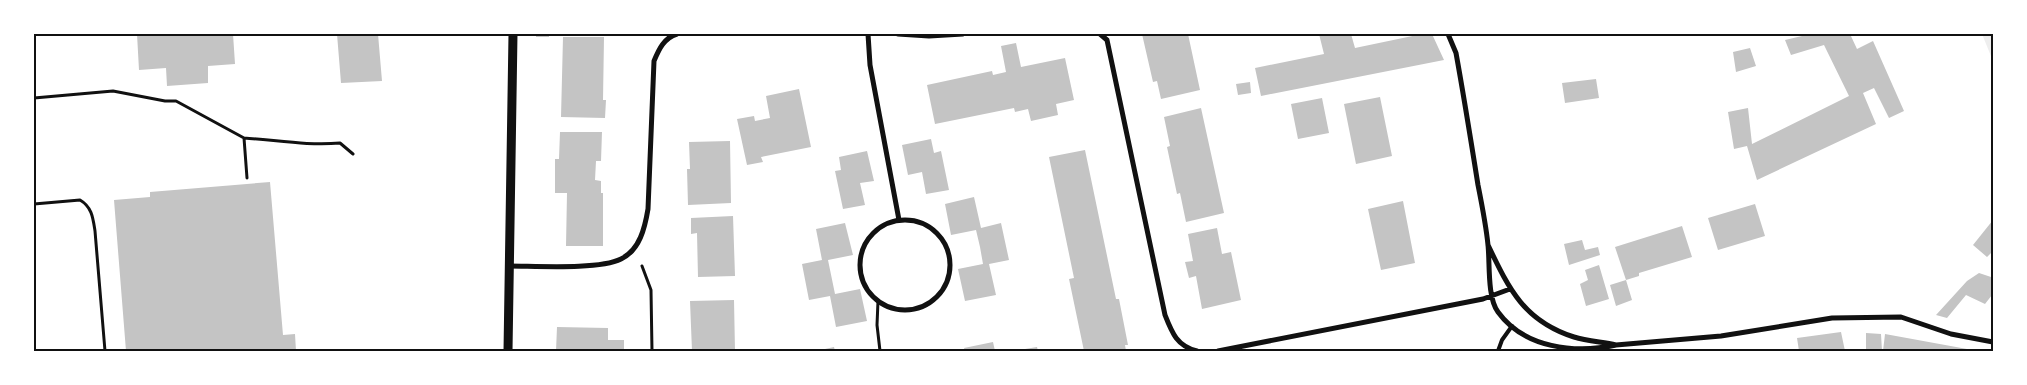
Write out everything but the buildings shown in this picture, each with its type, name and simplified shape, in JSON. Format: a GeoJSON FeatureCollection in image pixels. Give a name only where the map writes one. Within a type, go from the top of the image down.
{"type":"FeatureCollection","features":[{"type":"Feature","properties":{"kind":"street"},"geometry":{"type":"LineString","coordinates":[[508,351],[513,34]]}},
{"type":"Feature","properties":{"kind":"street"},"geometry":{"type":"LineString","coordinates":[[508,266],[599,265],[622,259],[635,247],[644,232],[648,209],[654,61],[661,45],[671,36],[677,34]]}},
{"type":"Feature","properties":{"kind":"street"},"geometry":{"type":"LineString","coordinates":[[868,34],[870,65],[899,220]]}},
{"type":"Feature","properties":{"kind":"street"},"geometry":{"type":"LineString","coordinates":[[898,34],[929,36],[963,34]]}},
{"type":"Feature","properties":{"kind":"street"},"geometry":{"type":"LineString","coordinates":[[1100,34],[1106,40],[1164,315],[1173,335],[1186,348],[1196,351]]}},
{"type":"Feature","properties":{"kind":"street"},"geometry":{"type":"LineString","coordinates":[[1448,34],[1456,53],[1488,245],[1490,284],[1497,311],[1515,330],[1534,340],[1562,348],[1596,349],[1616,345],[1721,336],[1842,318],[1901,317],[1951,334],[1993,342]]}},
{"type":"Feature","properties":{"kind":"street"},"geometry":{"type":"LineString","coordinates":[[899,220],[911,220],[922,223],[941,237],[950,259],[950,271],[941,293],[933,301],[911,310],[899,310],[888,307],[878,301],[869,293],[860,271],[860,259],[863,248],[877,229],[899,220]]}},
{"type":"Feature","properties":{"kind":"street"},"geometry":{"type":"LineString","coordinates":[[1488,245],[1510,289],[1530,313],[1557,330],[1576,337],[1616,345]]}},
{"type":"Feature","properties":{"kind":"street"},"geometry":{"type":"LineString","coordinates":[[1218,351],[1493,296],[1510,289]]}},
{"type":"Feature","properties":{"kind":"lane"},"geometry":{"type":"LineString","coordinates":[[1498,351],[1502,340],[1512,326]]}},
{"type":"Feature","properties":{"kind":"path"},"geometry":{"type":"LineString","coordinates":[[34,98],[113,91],[165,102],[176,101],[244,138],[280,140],[315,145],[340,144],[352,154]]}},
{"type":"Feature","properties":{"kind":"path"},"geometry":{"type":"LineString","coordinates":[[244,138],[247,178]]}},
{"type":"Feature","properties":{"kind":"path"},"geometry":{"type":"LineString","coordinates":[[34,204],[80,200],[89,206],[93,215],[95,231],[105,351]]}},
{"type":"Feature","properties":{"kind":"path"},"geometry":{"type":"LineString","coordinates":[[635,247],[651,290],[652,351]]}},
{"type":"Feature","properties":{"kind":"path"},"geometry":{"type":"LineString","coordinates":[[878,301],[877,324],[880,351]]}},
{"type":"Feature","properties":{"kind":"shaded area"},"geometry":{"type":"Polygon","coordinates":[[[1982,34],[1993,34],[1993,61],[1982,34]]]}}]}
